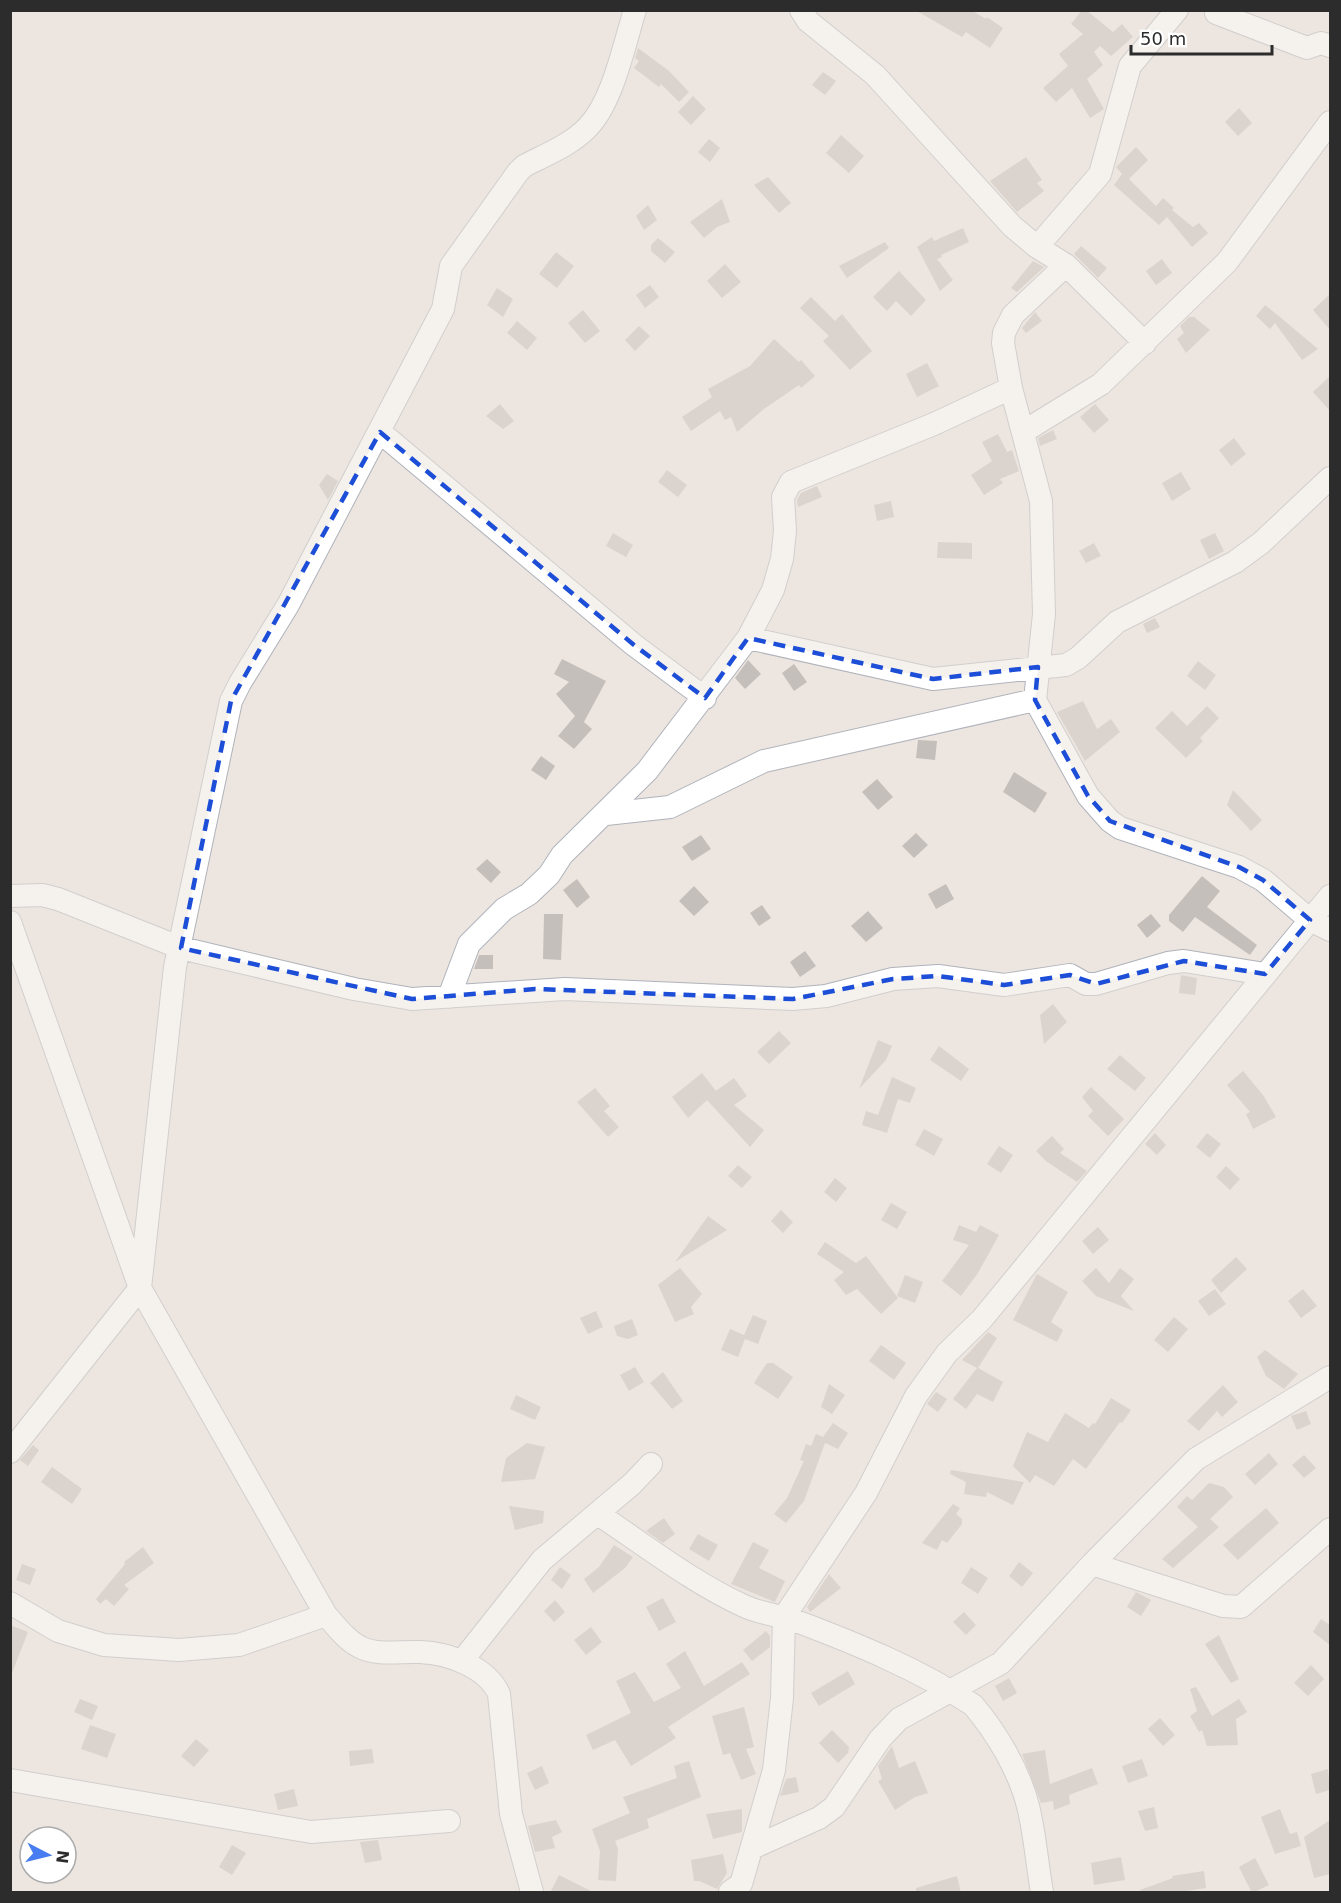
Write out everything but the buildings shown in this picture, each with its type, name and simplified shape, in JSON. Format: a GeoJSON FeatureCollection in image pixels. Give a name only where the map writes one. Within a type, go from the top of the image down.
{"type":"FeatureCollection","features":[{"type":"Feature","properties":{"kind":"street"},"geometry":{"type":"LineString","coordinates":[[10,1452],[140,1288],[173,988],[231,701],[288,605],[443,309],[451,266],[518,172],[524,166],[572,141],[588,127],[609,92],[635,10]]}},
{"type":"Feature","properties":{"kind":"street"},"geometry":{"type":"LineString","coordinates":[[801,10],[808,21],[875,75],[1012,226],[1037,247],[1066,265],[1145,343]]}},
{"type":"Feature","properties":{"kind":"street"},"geometry":{"type":"LineString","coordinates":[[1037,247],[1100,174],[1128,71],[1177,10]]}},
{"type":"Feature","properties":{"kind":"street"},"geometry":{"type":"LineString","coordinates":[[1214,11],[1307,48],[1322,43],[1330,46]]}},
{"type":"Feature","properties":{"kind":"street"},"geometry":{"type":"LineString","coordinates":[[1023,432],[1089,393],[1145,343],[1227,262],[1330,122]]}},
{"type":"Feature","properties":{"kind":"street"},"geometry":{"type":"LineString","coordinates":[[1066,265],[1013,315],[1003,343],[1011,388],[1041,501],[1044,601],[1035,700],[1088,796],[1110,821],[1120,828],[1239,867],[1270,885],[1310,920],[1330,930]]}},
{"type":"Feature","properties":{"kind":"street"},"geometry":{"type":"LineString","coordinates":[[449,997],[469,944],[504,909],[529,894],[549,875],[562,855],[647,771],[705,698],[748,638],[776,580],[782,559],[785,531],[783,497],[791,482],[934,424],[1011,388]]}},
{"type":"Feature","properties":{"kind":"street"},"geometry":{"type":"LineString","coordinates":[[380,432],[634,645],[705,698]]}},
{"type":"Feature","properties":{"kind":"street"},"geometry":{"type":"LineString","coordinates":[[748,638],[933,679],[1066,665],[1078,658],[1117,622],[1235,562],[1261,543],[1330,478]]}},
{"type":"Feature","properties":{"kind":"street"},"geometry":{"type":"LineString","coordinates":[[606,814],[670,807],[764,761],[1035,700]]}},
{"type":"Feature","properties":{"kind":"street"},"geometry":{"type":"LineString","coordinates":[[10,896],[42,895],[58,899],[181,948],[381,994],[412,999],[565,988],[793,999],[826,996],[893,979],[938,976],[1004,986],[1070,975],[1086,984],[1096,984],[1168,963],[1184,962],[1265,974]]}},
{"type":"Feature","properties":{"kind":"street"},"geometry":{"type":"LineString","coordinates":[[730,1893],[741,1884],[774,1770],[782,1698],[784,1617],[866,1493],[916,1396],[947,1353],[982,1319],[1330,896]]}},
{"type":"Feature","properties":{"kind":"street"},"geometry":{"type":"LineString","coordinates":[[10,922],[140,1288],[326,1616],[346,1638],[372,1651],[424,1652],[462,1661],[494,1683],[499,1694],[511,1814],[532,1893]]}},
{"type":"Feature","properties":{"kind":"street"},"geometry":{"type":"LineString","coordinates":[[752,1848],[819,1818],[834,1807],[880,1739],[899,1719],[1001,1663],[1092,1564],[1196,1459],[1330,1377]]}},
{"type":"Feature","properties":{"kind":"street"},"geometry":{"type":"LineString","coordinates":[[462,1661],[542,1560],[598,1514],[651,1464]]}},
{"type":"Feature","properties":{"kind":"street"},"geometry":{"type":"LineString","coordinates":[[598,1514],[709,1588],[764,1614],[784,1617],[867,1648],[952,1691],[973,1705],[985,1719],[1022,1785],[1029,1807],[1041,1893]]}},
{"type":"Feature","properties":{"kind":"street"},"geometry":{"type":"LineString","coordinates":[[1092,1564],[1223,1606],[1241,1607],[1330,1529]]}},
{"type":"Feature","properties":{"kind":"street"},"geometry":{"type":"LineString","coordinates":[[10,1603],[58,1631],[104,1645],[179,1650],[239,1645],[326,1616]]}},
{"type":"Feature","properties":{"kind":"street"},"geometry":{"type":"LineString","coordinates":[[10,1780],[311,1832],[449,1821]]}},
{"type":"Feature","properties":{"kind":"highlighted area"},"geometry":{"type":"Polygon","coordinates":[[[380,432],[634,645],[705,698],[748,638],[933,679],[1038,667],[1035,700],[1088,796],[1110,821],[1239,867],[1263,880],[1310,920],[1265,974],[1184,961],[1096,984],[1070,975],[1004,985],[938,976],[893,979],[793,999],[535,989],[412,999],[181,948],[231,701],[380,432]]]}}]}
